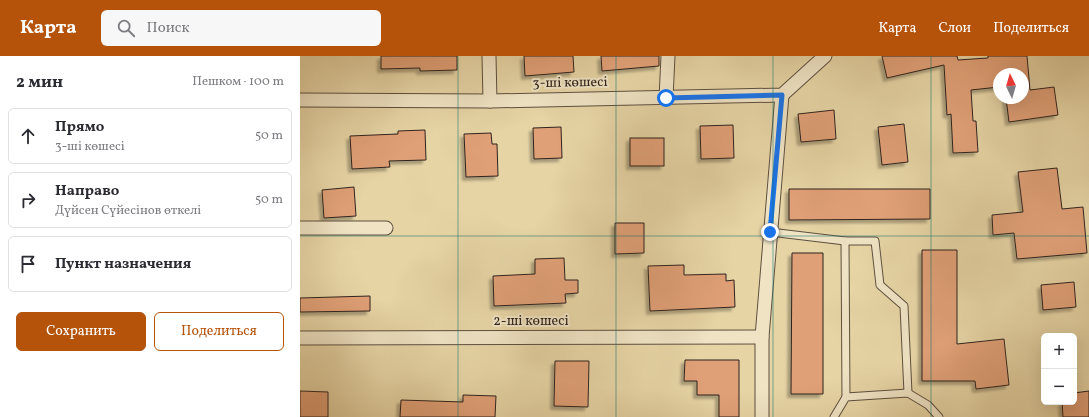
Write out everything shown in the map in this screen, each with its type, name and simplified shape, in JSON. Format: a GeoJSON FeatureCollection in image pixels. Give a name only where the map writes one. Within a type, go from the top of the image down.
{"type":"FeatureCollection","features":[{"type":"Feature","properties":{"kind":"street"},"geometry":{"type":"LineString","coordinates":[[489,56],[490,101]]}},
{"type":"Feature","properties":{"kind":"street"},"geometry":{"type":"LineString","coordinates":[[666,98],[668,56]]}},
{"type":"Feature","properties":{"kind":"street"},"geometry":{"type":"LineString","coordinates":[[762,417],[762,337],[782,95],[825,56]]}},
{"type":"Feature","properties":{"kind":"street","name":"3-ші көшесі"},"geometry":{"type":"LineString","coordinates":[[300,100],[490,101],[782,95]]}},
{"type":"Feature","properties":{"kind":"street"},"geometry":{"type":"LineString","coordinates":[[300,228],[386,228]]}},
{"type":"Feature","properties":{"kind":"street","name":"2-ші көшесі"},"geometry":{"type":"LineString","coordinates":[[300,338],[762,337]]}},
{"type":"Feature","properties":{"kind":"lane"},"geometry":{"type":"LineString","coordinates":[[770,232],[845,241],[875,241],[880,285],[904,306],[908,393]]}},
{"type":"Feature","properties":{"kind":"lane"},"geometry":{"type":"LineString","coordinates":[[834,417],[846,397],[845,241]]}},
{"type":"Feature","properties":{"kind":"lane"},"geometry":{"type":"LineString","coordinates":[[846,397],[908,393],[928,405],[939,417]]}},
{"type":"Feature","properties":{"kind":"building"},"geometry":{"type":"Polygon","coordinates":[[[381,56],[457,56],[457,70],[420,71],[420,68],[381,69],[381,56]]]}},
{"type":"Feature","properties":{"kind":"building"},"geometry":{"type":"Polygon","coordinates":[[[524,56],[573,56],[574,72],[525,76],[524,56]]]}},
{"type":"Feature","properties":{"kind":"building"},"geometry":{"type":"Polygon","coordinates":[[[601,56],[659,56],[659,66],[602,71],[601,56]]]}},
{"type":"Feature","properties":{"kind":"building"},"geometry":{"type":"Polygon","coordinates":[[[882,56],[957,56],[958,60],[988,58],[988,56],[1027,56],[1028,68],[993,68],[993,88],[971,90],[973,121],[976,121],[978,152],[953,153],[951,114],[947,115],[944,65],[887,78],[882,56]]]}},
{"type":"Feature","properties":{"kind":"building"},"geometry":{"type":"Polygon","coordinates":[[[1029,79],[1030,90],[1054,87],[1058,115],[1009,122],[1007,104],[1029,104],[1029,79]]]}},
{"type":"Feature","properties":{"kind":"building"},"geometry":{"type":"Polygon","coordinates":[[[834,110],[836,139],[801,142],[798,114],[834,110]]]}},
{"type":"Feature","properties":{"kind":"building"},"geometry":{"type":"Polygon","coordinates":[[[904,124],[908,162],[882,165],[878,127],[904,124]]]}},
{"type":"Feature","properties":{"kind":"building"},"geometry":{"type":"Polygon","coordinates":[[[733,125],[734,158],[701,159],[700,126],[733,125]]]}},
{"type":"Feature","properties":{"kind":"building"},"geometry":{"type":"Polygon","coordinates":[[[561,127],[562,158],[534,159],[533,128],[561,127]]]}},
{"type":"Feature","properties":{"kind":"building"},"geometry":{"type":"Polygon","coordinates":[[[425,130],[426,160],[389,161],[390,167],[352,169],[350,136],[398,134],[398,131],[425,130]]]}},
{"type":"Feature","properties":{"kind":"building"},"geometry":{"type":"Polygon","coordinates":[[[491,133],[492,144],[497,144],[498,176],[466,177],[464,134],[491,133]]]}},
{"type":"Feature","properties":{"kind":"building"},"geometry":{"type":"Polygon","coordinates":[[[630,138],[664,138],[664,166],[630,166],[630,138]]]}},
{"type":"Feature","properties":{"kind":"building"},"geometry":{"type":"Polygon","coordinates":[[[1057,168],[1062,209],[1083,207],[1087,253],[1017,259],[1014,233],[993,235],[992,215],[1023,212],[1018,172],[1057,168]]]}},
{"type":"Feature","properties":{"kind":"building"},"geometry":{"type":"Polygon","coordinates":[[[354,187],[356,216],[324,218],[322,190],[354,187]]]}},
{"type":"Feature","properties":{"kind":"building"},"geometry":{"type":"Polygon","coordinates":[[[789,189],[930,189],[930,219],[789,220],[789,189]]]}},
{"type":"Feature","properties":{"kind":"building"},"geometry":{"type":"Polygon","coordinates":[[[615,223],[644,223],[644,253],[615,254],[615,223]]]}},
{"type":"Feature","properties":{"kind":"building"},"geometry":{"type":"Polygon","coordinates":[[[922,250],[957,250],[957,344],[1004,339],[1009,385],[976,389],[975,381],[922,381],[922,250]]]}},
{"type":"Feature","properties":{"kind":"building"},"geometry":{"type":"Polygon","coordinates":[[[792,253],[823,253],[823,394],[791,394],[792,253]]]}},
{"type":"Feature","properties":{"kind":"building"},"geometry":{"type":"Polygon","coordinates":[[[564,258],[565,280],[578,280],[578,293],[565,294],[566,303],[494,306],[493,276],[535,274],[535,259],[564,258]]]}},
{"type":"Feature","properties":{"kind":"building"},"geometry":{"type":"Polygon","coordinates":[[[684,265],[684,275],[726,274],[726,281],[734,280],[735,307],[650,311],[648,266],[684,265]]]}},
{"type":"Feature","properties":{"kind":"building"},"geometry":{"type":"Polygon","coordinates":[[[1074,282],[1076,307],[1043,310],[1041,285],[1074,282]]]}},
{"type":"Feature","properties":{"kind":"building"},"geometry":{"type":"Polygon","coordinates":[[[370,296],[370,311],[300,312],[300,298],[370,296]]]}},
{"type":"Feature","properties":{"kind":"building"},"geometry":{"type":"Polygon","coordinates":[[[685,360],[739,360],[739,417],[719,417],[719,395],[697,395],[697,381],[684,381],[685,360]]]}},
{"type":"Feature","properties":{"kind":"building"},"geometry":{"type":"Polygon","coordinates":[[[555,361],[589,361],[588,407],[554,406],[555,361]]]}},
{"type":"Feature","properties":{"kind":"building"},"geometry":{"type":"Polygon","coordinates":[[[300,391],[328,392],[328,417],[300,417],[300,391]]]}},
{"type":"Feature","properties":{"kind":"building"},"geometry":{"type":"Polygon","coordinates":[[[1089,391],[1089,417],[1063,417],[1062,405],[1077,405],[1077,393],[1089,391]]]}},
{"type":"Feature","properties":{"kind":"building"},"geometry":{"type":"Polygon","coordinates":[[[463,395],[496,396],[495,417],[400,417],[401,400],[463,402],[463,395]]]}},
{"type":"Feature","properties":{"kind":"route"},"geometry":{"type":"LineString","coordinates":[[666,98],[782,95],[770,232]]}}]}
